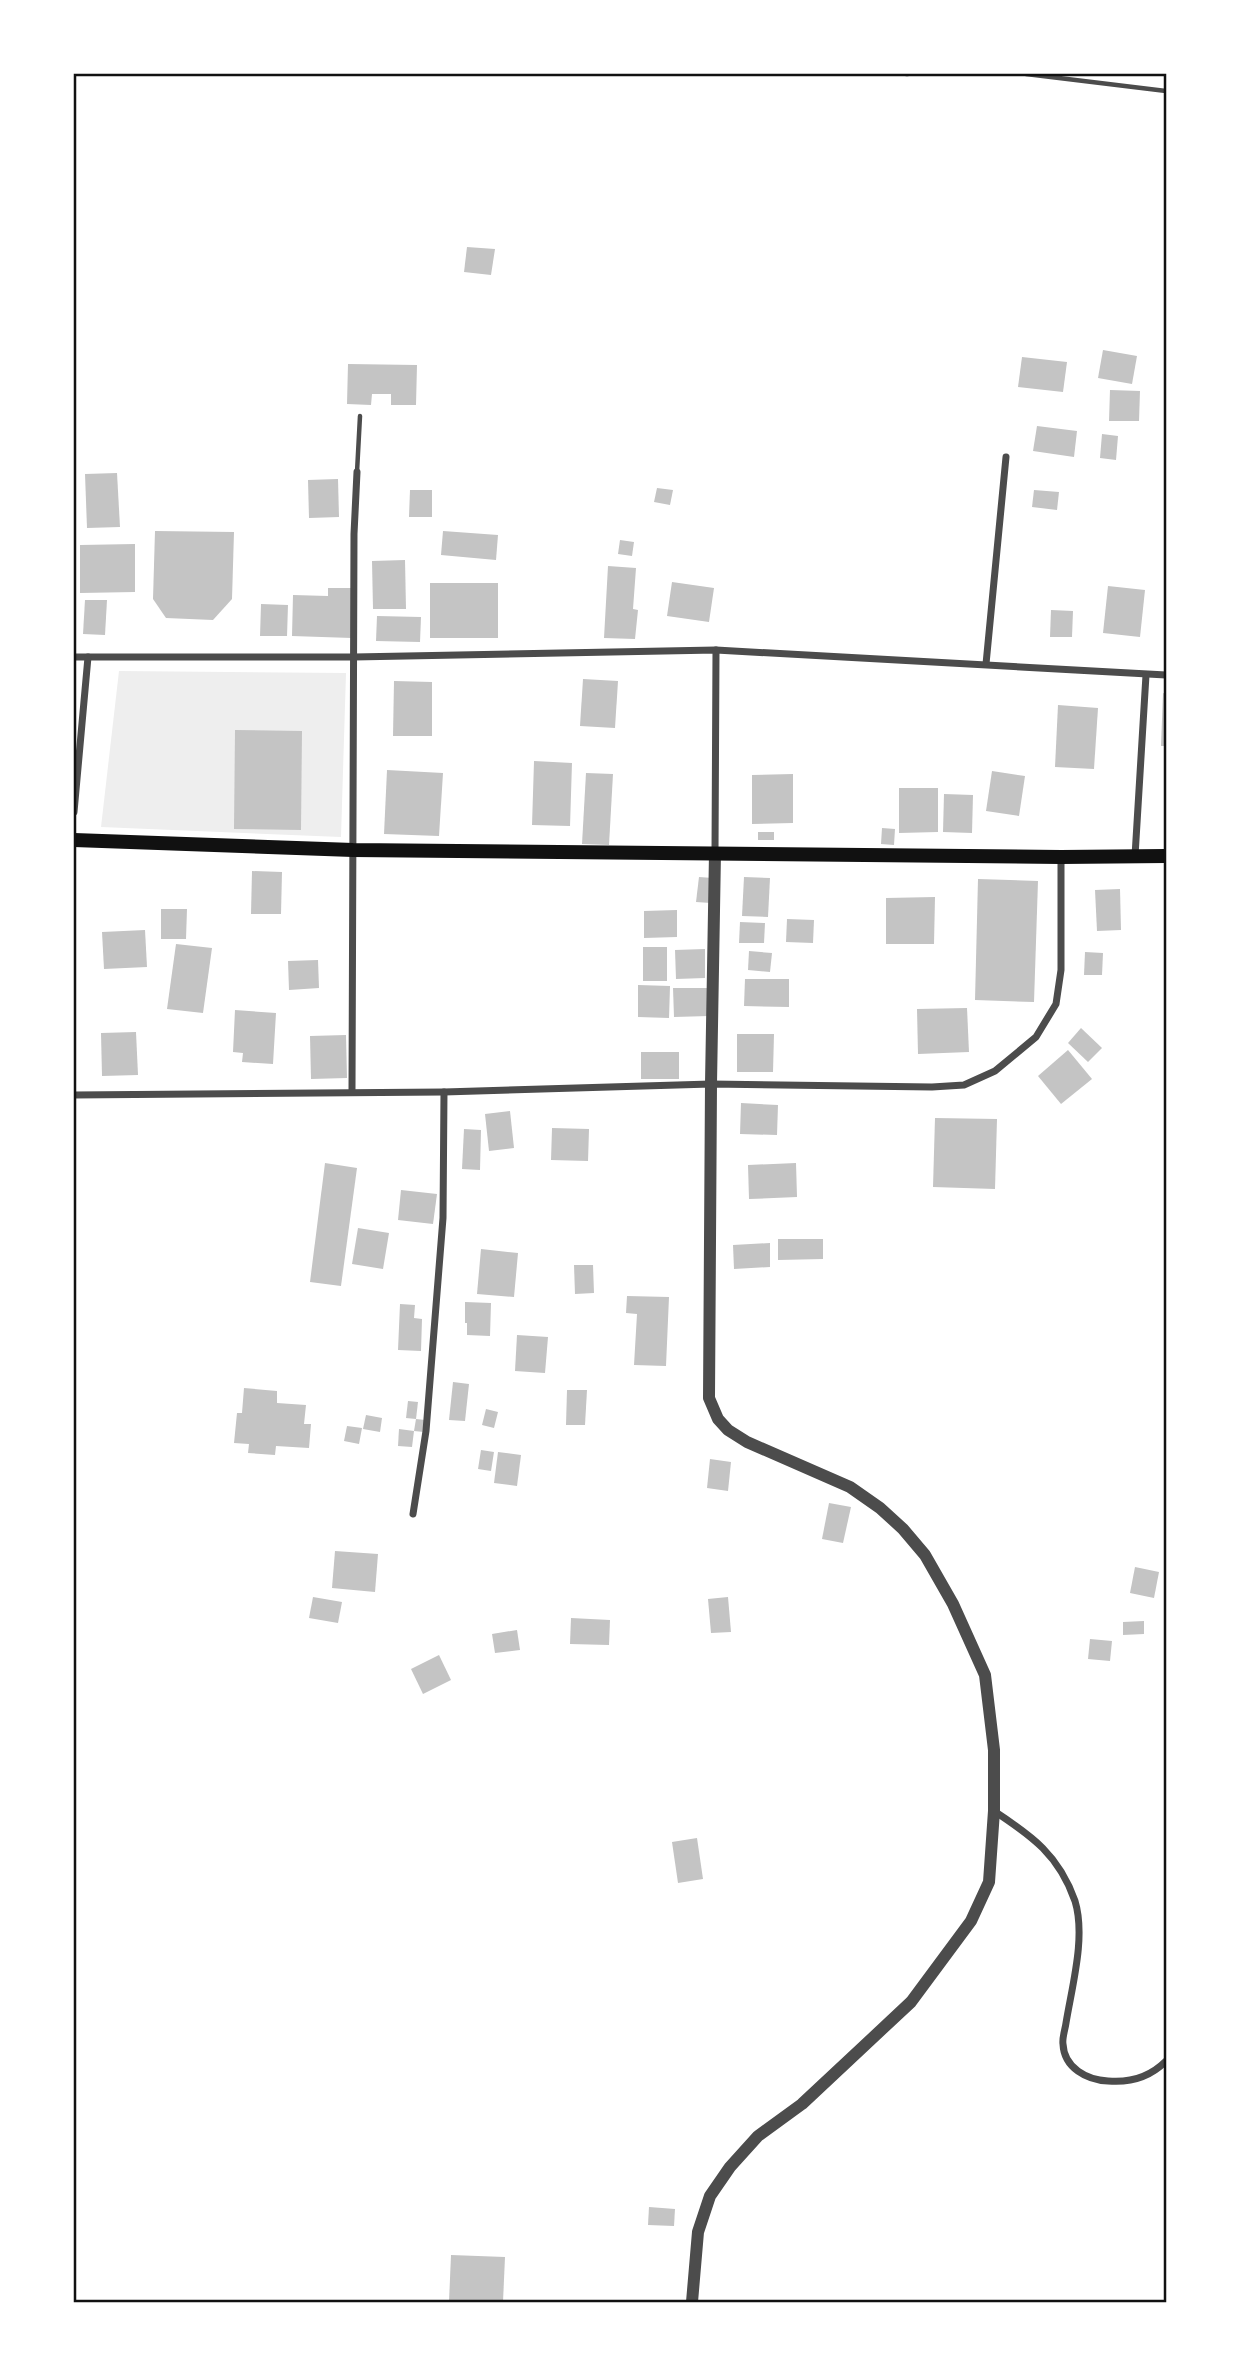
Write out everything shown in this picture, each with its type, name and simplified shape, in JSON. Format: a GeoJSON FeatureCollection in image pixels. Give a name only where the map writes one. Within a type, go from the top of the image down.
{"type":"FeatureCollection","features":[{"type":"Feature","properties":{"kind":"main road"},"geometry":{"type":"LineString","coordinates":[[74,840],[353,850],[1167,856]]}},
{"type":"Feature","properties":{"kind":"street"},"geometry":{"type":"LineString","coordinates":[[986,664],[1006,457]]}},
{"type":"Feature","properties":{"kind":"street"},"geometry":{"type":"LineString","coordinates":[[352,1091],[354,534],[357,472]]}},
{"type":"Feature","properties":{"kind":"street"},"geometry":{"type":"LineString","coordinates":[[692,2302],[698,2232],[710,2196],[730,2167],[758,2136],[802,2104],[911,2002],[971,1921],[989,1882],[994,1811],[994,1750],[985,1675],[953,1604],[925,1555],[880,1508],[850,1487],[747,1442],[728,1430],[718,1419],[709,1398],[716,650]]}},
{"type":"Feature","properties":{"kind":"street"},"geometry":{"type":"LineString","coordinates":[[74,657],[354,657],[716,650],[1167,675]]}},
{"type":"Feature","properties":{"kind":"street"},"geometry":{"type":"LineString","coordinates":[[74,812],[88,657]]}},
{"type":"Feature","properties":{"kind":"street"},"geometry":{"type":"LineString","coordinates":[[1135,856],[1146,675]]}},
{"type":"Feature","properties":{"kind":"street"},"geometry":{"type":"LineString","coordinates":[[74,1095],[444,1092],[711,1084],[932,1087],[964,1085],[995,1071],[1036,1037],[1056,1004],[1061,970],[1061,857]]}},
{"type":"Feature","properties":{"kind":"street"},"geometry":{"type":"LineString","coordinates":[[413,1514],[426,1431],[443,1218],[444,1092]]}},
{"type":"Feature","properties":{"kind":"street"},"geometry":{"type":"LineString","coordinates":[[994,1811],[1036,1839],[1058,1865],[1075,1902],[1080,1934],[1063,2045],[1069,2063],[1081,2074],[1098,2080],[1125,2082],[1155,2072],[1167,2061]]}},
{"type":"Feature","properties":{"kind":"lane"},"geometry":{"type":"LineString","coordinates":[[1026,74],[1167,91]]}},
{"type":"Feature","properties":{"kind":"lane"},"geometry":{"type":"LineString","coordinates":[[357,472],[360,416]]}},
{"type":"Feature","properties":{"kind":"shaded area"},"geometry":{"type":"Polygon","coordinates":[[[119,671],[346,673],[341,837],[101,827],[119,671]]]}},
{"type":"Feature","properties":{"kind":"building"},"geometry":{"type":"Polygon","coordinates":[[[467,247],[495,249],[491,275],[464,272],[467,247]]]}},
{"type":"Feature","properties":{"kind":"building"},"geometry":{"type":"Polygon","coordinates":[[[1103,350],[1137,356],[1132,384],[1098,378],[1103,350]]]}},
{"type":"Feature","properties":{"kind":"building"},"geometry":{"type":"Polygon","coordinates":[[[1022,357],[1067,362],[1063,392],[1018,387],[1022,357]]]}},
{"type":"Feature","properties":{"kind":"building"},"geometry":{"type":"Polygon","coordinates":[[[348,364],[417,365],[416,405],[391,405],[391,394],[372,394],[371,405],[347,404],[348,364]]]}},
{"type":"Feature","properties":{"kind":"building"},"geometry":{"type":"Polygon","coordinates":[[[1110,390],[1140,391],[1139,421],[1109,421],[1110,390]]]}},
{"type":"Feature","properties":{"kind":"building"},"geometry":{"type":"Polygon","coordinates":[[[1037,426],[1077,431],[1074,457],[1033,451],[1037,426]]]}},
{"type":"Feature","properties":{"kind":"building"},"geometry":{"type":"Polygon","coordinates":[[[1102,434],[1118,436],[1116,460],[1100,458],[1102,434]]]}},
{"type":"Feature","properties":{"kind":"building"},"geometry":{"type":"Polygon","coordinates":[[[117,473],[120,527],[87,528],[85,474],[117,473]]]}},
{"type":"Feature","properties":{"kind":"building"},"geometry":{"type":"Polygon","coordinates":[[[338,479],[339,517],[309,518],[308,480],[338,479]]]}},
{"type":"Feature","properties":{"kind":"building"},"geometry":{"type":"Polygon","coordinates":[[[657,488],[673,490],[670,505],[654,502],[657,488]]]}},
{"type":"Feature","properties":{"kind":"building"},"geometry":{"type":"Polygon","coordinates":[[[410,490],[432,490],[432,517],[409,517],[410,490]]]}},
{"type":"Feature","properties":{"kind":"building"},"geometry":{"type":"Polygon","coordinates":[[[1034,490],[1059,492],[1057,510],[1032,507],[1034,490]]]}},
{"type":"Feature","properties":{"kind":"building"},"geometry":{"type":"Polygon","coordinates":[[[155,531],[234,532],[232,599],[213,620],[166,618],[153,599],[155,531]]]}},
{"type":"Feature","properties":{"kind":"building"},"geometry":{"type":"Polygon","coordinates":[[[443,531],[498,535],[496,560],[441,555],[443,531]]]}},
{"type":"Feature","properties":{"kind":"building"},"geometry":{"type":"Polygon","coordinates":[[[620,540],[634,542],[632,556],[618,554],[620,540]]]}},
{"type":"Feature","properties":{"kind":"building"},"geometry":{"type":"Polygon","coordinates":[[[135,544],[135,592],[80,593],[80,545],[135,544]]]}},
{"type":"Feature","properties":{"kind":"building"},"geometry":{"type":"Polygon","coordinates":[[[405,560],[406,609],[373,609],[372,561],[405,560]]]}},
{"type":"Feature","properties":{"kind":"building"},"geometry":{"type":"Polygon","coordinates":[[[608,566],[636,568],[633,609],[638,610],[635,639],[604,638],[608,566]]]}},
{"type":"Feature","properties":{"kind":"building"},"geometry":{"type":"Polygon","coordinates":[[[672,582],[714,588],[709,622],[667,616],[672,582]]]}},
{"type":"Feature","properties":{"kind":"building"},"geometry":{"type":"Polygon","coordinates":[[[430,583],[498,583],[498,638],[430,638],[430,583]]]}},
{"type":"Feature","properties":{"kind":"building"},"geometry":{"type":"Polygon","coordinates":[[[1108,586],[1145,590],[1140,637],[1103,633],[1108,586]]]}},
{"type":"Feature","properties":{"kind":"building"},"geometry":{"type":"Polygon","coordinates":[[[328,588],[353,588],[352,638],[292,636],[293,595],[328,596],[328,588]]]}},
{"type":"Feature","properties":{"kind":"building"},"geometry":{"type":"Polygon","coordinates":[[[85,600],[107,600],[105,635],[83,634],[85,600]]]}},
{"type":"Feature","properties":{"kind":"building"},"geometry":{"type":"Polygon","coordinates":[[[261,604],[288,605],[287,636],[260,636],[261,604]]]}},
{"type":"Feature","properties":{"kind":"building"},"geometry":{"type":"Polygon","coordinates":[[[1051,610],[1073,611],[1072,637],[1050,637],[1051,610]]]}},
{"type":"Feature","properties":{"kind":"building"},"geometry":{"type":"Polygon","coordinates":[[[377,616],[421,617],[420,642],[376,641],[377,616]]]}},
{"type":"Feature","properties":{"kind":"building"},"geometry":{"type":"Polygon","coordinates":[[[583,679],[618,681],[615,728],[580,726],[583,679]]]}},
{"type":"Feature","properties":{"kind":"building"},"geometry":{"type":"Polygon","coordinates":[[[394,681],[432,682],[432,736],[393,736],[394,681]]]}},
{"type":"Feature","properties":{"kind":"building"},"geometry":{"type":"Polygon","coordinates":[[[1163,693],[1166,694],[1166,746],[1161,746],[1163,693]]]}},
{"type":"Feature","properties":{"kind":"building"},"geometry":{"type":"Polygon","coordinates":[[[1058,705],[1098,708],[1094,769],[1055,767],[1058,705]]]}},
{"type":"Feature","properties":{"kind":"building"},"geometry":{"type":"Polygon","coordinates":[[[235,730],[302,731],[301,830],[234,829],[235,730]]]}},
{"type":"Feature","properties":{"kind":"building"},"geometry":{"type":"Polygon","coordinates":[[[534,761],[572,763],[570,826],[532,825],[534,761]]]}},
{"type":"Feature","properties":{"kind":"building"},"geometry":{"type":"Polygon","coordinates":[[[387,770],[443,773],[439,836],[384,834],[387,770]]]}},
{"type":"Feature","properties":{"kind":"building"},"geometry":{"type":"Polygon","coordinates":[[[992,771],[1025,776],[1019,816],[986,811],[992,771]]]}},
{"type":"Feature","properties":{"kind":"building"},"geometry":{"type":"Polygon","coordinates":[[[586,773],[613,774],[609,845],[582,844],[586,773]]]}},
{"type":"Feature","properties":{"kind":"building"},"geometry":{"type":"Polygon","coordinates":[[[793,774],[793,823],[752,824],[752,775],[793,774]]]}},
{"type":"Feature","properties":{"kind":"building"},"geometry":{"type":"Polygon","coordinates":[[[899,788],[938,788],[938,832],[899,833],[899,788]]]}},
{"type":"Feature","properties":{"kind":"building"},"geometry":{"type":"Polygon","coordinates":[[[944,794],[973,795],[972,833],[943,832],[944,794]]]}},
{"type":"Feature","properties":{"kind":"building"},"geometry":{"type":"Polygon","coordinates":[[[882,828],[895,829],[894,845],[881,844],[882,828]]]}},
{"type":"Feature","properties":{"kind":"building"},"geometry":{"type":"Polygon","coordinates":[[[758,832],[774,832],[774,840],[758,840],[758,832]]]}},
{"type":"Feature","properties":{"kind":"building"},"geometry":{"type":"Polygon","coordinates":[[[252,871],[282,872],[281,914],[251,914],[252,871]]]}},
{"type":"Feature","properties":{"kind":"building"},"geometry":{"type":"Polygon","coordinates":[[[699,877],[713,878],[711,903],[696,902],[699,877]]]}},
{"type":"Feature","properties":{"kind":"building"},"geometry":{"type":"Polygon","coordinates":[[[744,877],[770,878],[768,917],[742,916],[744,877]]]}},
{"type":"Feature","properties":{"kind":"building"},"geometry":{"type":"Polygon","coordinates":[[[978,879],[1038,881],[1034,1002],[975,1000],[978,879]]]}},
{"type":"Feature","properties":{"kind":"building"},"geometry":{"type":"Polygon","coordinates":[[[1120,889],[1121,930],[1097,931],[1095,890],[1120,889]]]}},
{"type":"Feature","properties":{"kind":"building"},"geometry":{"type":"Polygon","coordinates":[[[935,897],[934,944],[886,944],[886,898],[935,897]]]}},
{"type":"Feature","properties":{"kind":"building"},"geometry":{"type":"Polygon","coordinates":[[[161,909],[187,909],[186,939],[161,939],[161,909]]]}},
{"type":"Feature","properties":{"kind":"building"},"geometry":{"type":"Polygon","coordinates":[[[677,910],[677,937],[644,938],[644,911],[677,910]]]}},
{"type":"Feature","properties":{"kind":"building"},"geometry":{"type":"Polygon","coordinates":[[[787,919],[814,920],[813,943],[786,942],[787,919]]]}},
{"type":"Feature","properties":{"kind":"building"},"geometry":{"type":"Polygon","coordinates":[[[740,922],[765,923],[764,943],[739,943],[740,922]]]}},
{"type":"Feature","properties":{"kind":"building"},"geometry":{"type":"Polygon","coordinates":[[[145,930],[147,967],[104,969],[102,932],[145,930]]]}},
{"type":"Feature","properties":{"kind":"building"},"geometry":{"type":"Polygon","coordinates":[[[176,944],[212,948],[203,1013],[167,1009],[176,944]]]}},
{"type":"Feature","properties":{"kind":"building"},"geometry":{"type":"Polygon","coordinates":[[[643,947],[667,947],[667,981],[643,981],[643,947]]]}},
{"type":"Feature","properties":{"kind":"building"},"geometry":{"type":"Polygon","coordinates":[[[705,949],[705,978],[676,979],[675,950],[705,949]]]}},
{"type":"Feature","properties":{"kind":"building"},"geometry":{"type":"Polygon","coordinates":[[[749,951],[772,953],[770,972],[748,970],[749,951]]]}},
{"type":"Feature","properties":{"kind":"building"},"geometry":{"type":"Polygon","coordinates":[[[1085,952],[1103,953],[1102,975],[1084,975],[1085,952]]]}},
{"type":"Feature","properties":{"kind":"building"},"geometry":{"type":"Polygon","coordinates":[[[318,960],[319,988],[289,990],[288,961],[318,960]]]}},
{"type":"Feature","properties":{"kind":"building"},"geometry":{"type":"Polygon","coordinates":[[[745,979],[789,979],[789,1007],[744,1006],[745,979]]]}},
{"type":"Feature","properties":{"kind":"building"},"geometry":{"type":"Polygon","coordinates":[[[638,985],[670,986],[669,1018],[638,1017],[638,985]]]}},
{"type":"Feature","properties":{"kind":"building"},"geometry":{"type":"Polygon","coordinates":[[[673,988],[709,988],[709,1016],[674,1017],[673,988]]]}},
{"type":"Feature","properties":{"kind":"building"},"geometry":{"type":"Polygon","coordinates":[[[967,1008],[969,1052],[918,1054],[917,1009],[967,1008]]]}},
{"type":"Feature","properties":{"kind":"building"},"geometry":{"type":"Polygon","coordinates":[[[235,1010],[276,1013],[273,1064],[242,1062],[243,1053],[233,1052],[235,1010]]]}},
{"type":"Feature","properties":{"kind":"building"},"geometry":{"type":"Polygon","coordinates":[[[1081,1028],[1102,1048],[1088,1062],[1068,1043],[1081,1028]]]}},
{"type":"Feature","properties":{"kind":"building"},"geometry":{"type":"Polygon","coordinates":[[[136,1032],[138,1075],[102,1076],[101,1033],[136,1032]]]}},
{"type":"Feature","properties":{"kind":"building"},"geometry":{"type":"Polygon","coordinates":[[[737,1034],[774,1034],[773,1072],[737,1072],[737,1034]]]}},
{"type":"Feature","properties":{"kind":"building"},"geometry":{"type":"Polygon","coordinates":[[[346,1035],[347,1078],[311,1079],[310,1036],[346,1035]]]}},
{"type":"Feature","properties":{"kind":"building"},"geometry":{"type":"Polygon","coordinates":[[[1068,1050],[1092,1079],[1061,1104],[1038,1076],[1068,1050]]]}},
{"type":"Feature","properties":{"kind":"building"},"geometry":{"type":"Polygon","coordinates":[[[641,1052],[679,1052],[679,1079],[641,1079],[641,1052]]]}},
{"type":"Feature","properties":{"kind":"building"},"geometry":{"type":"Polygon","coordinates":[[[741,1103],[778,1105],[777,1135],[740,1134],[741,1103]]]}},
{"type":"Feature","properties":{"kind":"building"},"geometry":{"type":"Polygon","coordinates":[[[510,1111],[514,1148],[489,1151],[485,1114],[510,1111]]]}},
{"type":"Feature","properties":{"kind":"building"},"geometry":{"type":"Polygon","coordinates":[[[935,1118],[997,1119],[995,1189],[933,1187],[935,1118]]]}},
{"type":"Feature","properties":{"kind":"building"},"geometry":{"type":"Polygon","coordinates":[[[552,1128],[589,1129],[588,1161],[551,1160],[552,1128]]]}},
{"type":"Feature","properties":{"kind":"building"},"geometry":{"type":"Polygon","coordinates":[[[464,1129],[481,1130],[480,1170],[462,1169],[464,1129]]]}},
{"type":"Feature","properties":{"kind":"building"},"geometry":{"type":"Polygon","coordinates":[[[325,1163],[357,1168],[341,1286],[310,1282],[325,1163]]]}},
{"type":"Feature","properties":{"kind":"building"},"geometry":{"type":"Polygon","coordinates":[[[796,1163],[797,1197],[749,1199],[748,1165],[796,1163]]]}},
{"type":"Feature","properties":{"kind":"building"},"geometry":{"type":"Polygon","coordinates":[[[401,1190],[437,1194],[433,1224],[398,1220],[401,1190]]]}},
{"type":"Feature","properties":{"kind":"building"},"geometry":{"type":"Polygon","coordinates":[[[358,1228],[389,1233],[383,1269],[352,1264],[358,1228]]]}},
{"type":"Feature","properties":{"kind":"building"},"geometry":{"type":"Polygon","coordinates":[[[778,1239],[823,1239],[823,1259],[778,1260],[778,1239]]]}},
{"type":"Feature","properties":{"kind":"building"},"geometry":{"type":"Polygon","coordinates":[[[770,1243],[770,1267],[734,1269],[733,1245],[770,1243]]]}},
{"type":"Feature","properties":{"kind":"building"},"geometry":{"type":"Polygon","coordinates":[[[481,1249],[518,1253],[514,1297],[477,1294],[481,1249]]]}},
{"type":"Feature","properties":{"kind":"building"},"geometry":{"type":"Polygon","coordinates":[[[574,1265],[593,1265],[594,1293],[575,1294],[574,1265]]]}},
{"type":"Feature","properties":{"kind":"building"},"geometry":{"type":"Polygon","coordinates":[[[627,1296],[669,1297],[666,1366],[634,1365],[637,1314],[626,1313],[627,1296]]]}},
{"type":"Feature","properties":{"kind":"building"},"geometry":{"type":"Polygon","coordinates":[[[465,1302],[491,1303],[490,1336],[467,1335],[465,1302]]]}},
{"type":"Feature","properties":{"kind":"building"},"geometry":{"type":"Polygon","coordinates":[[[400,1304],[415,1305],[414,1318],[422,1319],[421,1351],[398,1350],[400,1304]]]}},
{"type":"Feature","properties":{"kind":"building"},"geometry":{"type":"Polygon","coordinates":[[[517,1335],[548,1337],[545,1373],[515,1371],[517,1335]]]}},
{"type":"Feature","properties":{"kind":"building"},"geometry":{"type":"Polygon","coordinates":[[[453,1382],[469,1384],[465,1421],[449,1420],[453,1382]]]}},
{"type":"Feature","properties":{"kind":"building"},"geometry":{"type":"Polygon","coordinates":[[[244,1388],[277,1391],[277,1403],[306,1405],[304,1424],[311,1424],[309,1448],[276,1446],[275,1455],[248,1453],[249,1444],[234,1443],[237,1413],[242,1413],[244,1388]]]}},
{"type":"Feature","properties":{"kind":"building"},"geometry":{"type":"Polygon","coordinates":[[[567,1390],[587,1390],[585,1425],[566,1425],[567,1390]]]}},
{"type":"Feature","properties":{"kind":"building"},"geometry":{"type":"Polygon","coordinates":[[[408,1401],[418,1402],[416,1419],[406,1418],[408,1401]]]}},
{"type":"Feature","properties":{"kind":"building"},"geometry":{"type":"Polygon","coordinates":[[[486,1409],[498,1412],[494,1428],[482,1425],[486,1409]]]}},
{"type":"Feature","properties":{"kind":"building"},"geometry":{"type":"Polygon","coordinates":[[[366,1415],[382,1418],[380,1432],[363,1429],[366,1415]]]}},
{"type":"Feature","properties":{"kind":"building"},"geometry":{"type":"Polygon","coordinates":[[[416,1419],[425,1420],[424,1432],[414,1431],[416,1419]]]}},
{"type":"Feature","properties":{"kind":"building"},"geometry":{"type":"Polygon","coordinates":[[[347,1426],[362,1428],[359,1444],[344,1441],[347,1426]]]}},
{"type":"Feature","properties":{"kind":"building"},"geometry":{"type":"Polygon","coordinates":[[[399,1429],[414,1431],[412,1447],[398,1446],[399,1429]]]}},
{"type":"Feature","properties":{"kind":"building"},"geometry":{"type":"Polygon","coordinates":[[[481,1450],[494,1452],[491,1471],[478,1469],[481,1450]]]}},
{"type":"Feature","properties":{"kind":"building"},"geometry":{"type":"Polygon","coordinates":[[[498,1452],[521,1455],[517,1486],[494,1483],[498,1452]]]}},
{"type":"Feature","properties":{"kind":"building"},"geometry":{"type":"Polygon","coordinates":[[[710,1459],[731,1462],[728,1491],[707,1488],[710,1459]]]}},
{"type":"Feature","properties":{"kind":"building"},"geometry":{"type":"Polygon","coordinates":[[[829,1503],[851,1507],[843,1543],[822,1539],[829,1503]]]}},
{"type":"Feature","properties":{"kind":"building"},"geometry":{"type":"Polygon","coordinates":[[[335,1551],[378,1554],[375,1592],[332,1588],[335,1551]]]}},
{"type":"Feature","properties":{"kind":"building"},"geometry":{"type":"Polygon","coordinates":[[[1135,1567],[1159,1572],[1154,1598],[1130,1593],[1135,1567]]]}},
{"type":"Feature","properties":{"kind":"building"},"geometry":{"type":"Polygon","coordinates":[[[313,1597],[342,1602],[338,1623],[309,1618],[313,1597]]]}},
{"type":"Feature","properties":{"kind":"building"},"geometry":{"type":"Polygon","coordinates":[[[728,1597],[731,1632],[711,1633],[708,1599],[728,1597]]]}},
{"type":"Feature","properties":{"kind":"building"},"geometry":{"type":"Polygon","coordinates":[[[571,1618],[610,1620],[609,1645],[570,1644],[571,1618]]]}},
{"type":"Feature","properties":{"kind":"building"},"geometry":{"type":"Polygon","coordinates":[[[1144,1621],[1144,1634],[1123,1635],[1123,1622],[1144,1621]]]}},
{"type":"Feature","properties":{"kind":"building"},"geometry":{"type":"Polygon","coordinates":[[[517,1630],[520,1650],[495,1653],[492,1634],[517,1630]]]}},
{"type":"Feature","properties":{"kind":"building"},"geometry":{"type":"Polygon","coordinates":[[[1090,1639],[1112,1641],[1110,1661],[1088,1659],[1090,1639]]]}},
{"type":"Feature","properties":{"kind":"building"},"geometry":{"type":"Polygon","coordinates":[[[439,1655],[451,1680],[423,1694],[411,1669],[439,1655]]]}},
{"type":"Feature","properties":{"kind":"building"},"geometry":{"type":"Polygon","coordinates":[[[697,1838],[703,1879],[678,1883],[672,1842],[697,1838]]]}},
{"type":"Feature","properties":{"kind":"building"},"geometry":{"type":"Polygon","coordinates":[[[649,2207],[675,2209],[674,2226],[648,2225],[649,2207]]]}},
{"type":"Feature","properties":{"kind":"building"},"geometry":{"type":"Polygon","coordinates":[[[451,2255],[505,2257],[503,2302],[449,2302],[451,2255]]]}}]}
